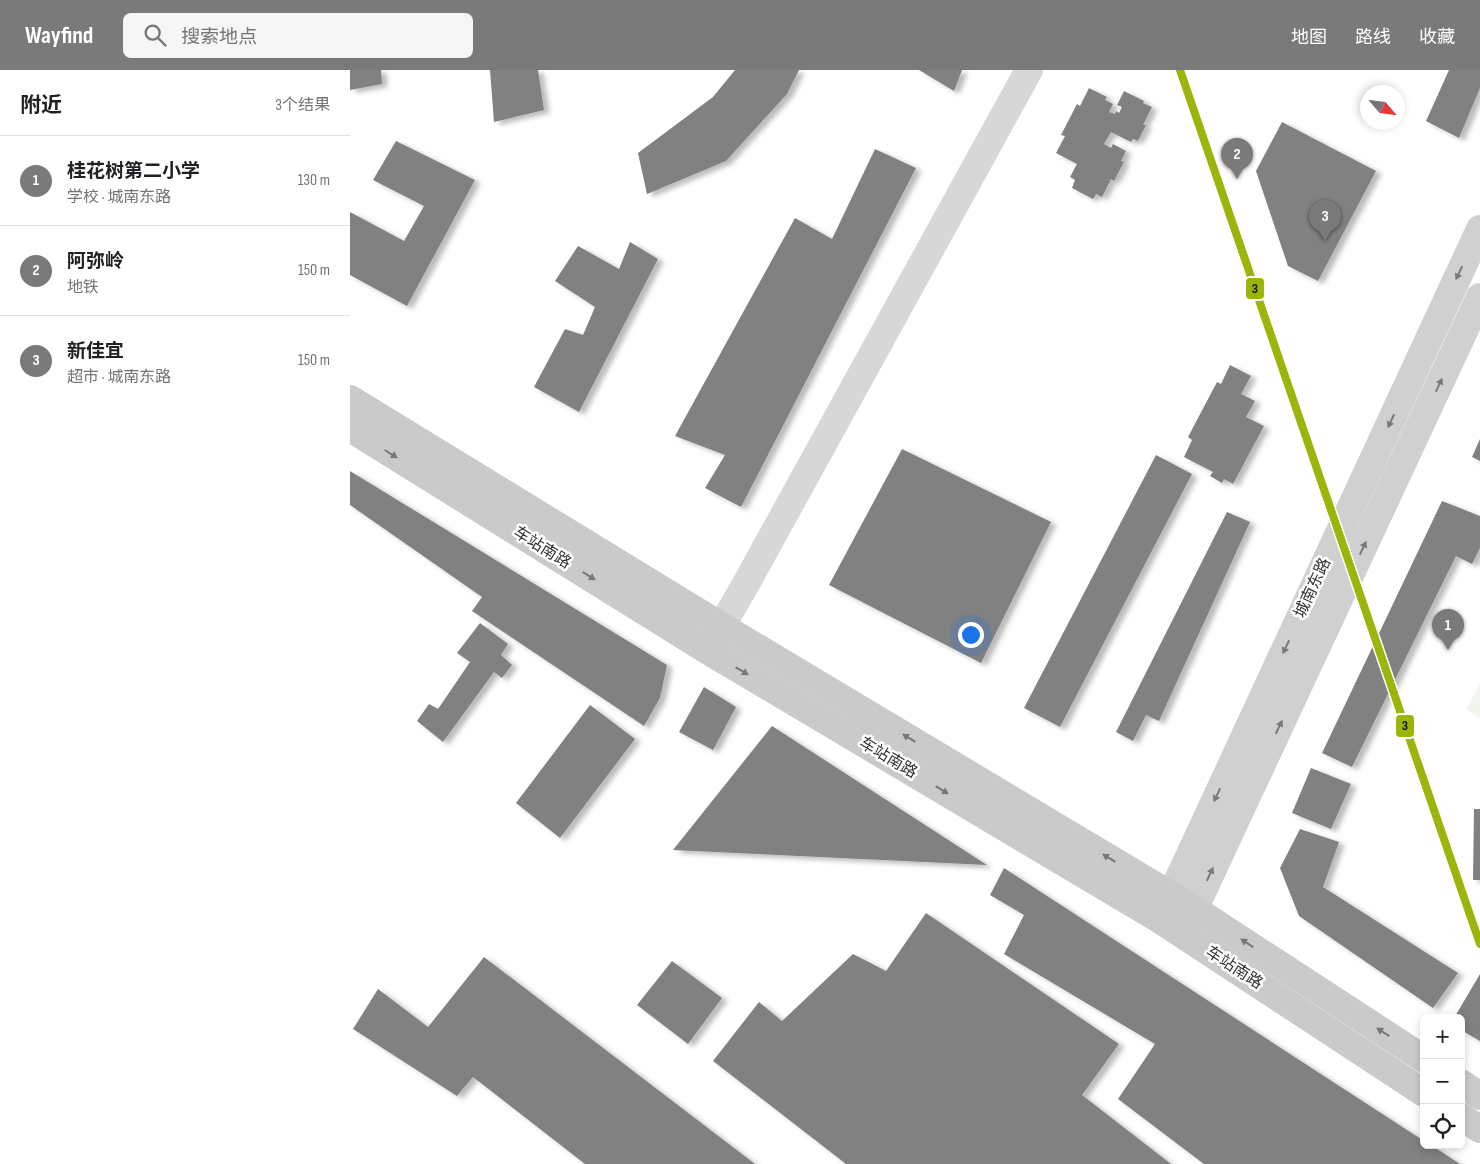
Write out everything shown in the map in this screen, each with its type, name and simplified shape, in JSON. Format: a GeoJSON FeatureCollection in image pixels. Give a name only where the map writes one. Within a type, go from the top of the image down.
{"type":"FeatureCollection","features":[{"type":"Feature","properties":{"kind":"main road","name":"城南东路"},"geometry":{"type":"LineString","coordinates":[[1159,919],[1480,229]]}},
{"type":"Feature","properties":{"kind":"main road","name":"城南东路"},"geometry":{"type":"LineString","coordinates":[[1182,934],[1480,297]]}},
{"type":"Feature","properties":{"kind":"main road","name":"车站南路"},"geometry":{"type":"LineString","coordinates":[[350,399],[721,626],[1194,909],[1420,1056]]}},
{"type":"Feature","properties":{"kind":"main road","name":"车站南路"},"geometry":{"type":"LineString","coordinates":[[350,428],[707,650],[1159,919],[1420,1090]]}},
{"type":"Feature","properties":{"kind":"main road"},"geometry":{"type":"LineString","coordinates":[[1465,1086],[1480,1096]]}},
{"type":"Feature","properties":{"kind":"main road"},"geometry":{"type":"LineString","coordinates":[[1465,1120],[1480,1130]]}},
{"type":"Feature","properties":{"kind":"street"},"geometry":{"type":"LineString","coordinates":[[707,650],[1029,70]]}},
{"type":"Feature","properties":{"kind":"shaded area"},"geometry":{"type":"Polygon","coordinates":[[[1480,684],[1480,718],[1466,710],[1480,684]]]}},
{"type":"Feature","properties":{"kind":"building"},"geometry":{"type":"Polygon","coordinates":[[[350,70],[381,70],[382,84],[350,90],[350,70]]]}},
{"type":"Feature","properties":{"kind":"building"},"geometry":{"type":"Polygon","coordinates":[[[490,70],[538,70],[544,110],[494,122],[490,70]]]}},
{"type":"Feature","properties":{"kind":"building"},"geometry":{"type":"Polygon","coordinates":[[[735,70],[799,70],[787,94],[726,161],[647,194],[638,153],[713,97],[735,70]]]}},
{"type":"Feature","properties":{"kind":"building"},"geometry":{"type":"Polygon","coordinates":[[[919,70],[962,70],[954,91],[919,70]]]}},
{"type":"Feature","properties":{"kind":"building"},"geometry":{"type":"Polygon","coordinates":[[[1449,70],[1480,70],[1480,88],[1459,138],[1426,121],[1449,70]]]}},
{"type":"Feature","properties":{"kind":"building"},"geometry":{"type":"Polygon","coordinates":[[[1089,88],[1107,97],[1105,100],[1113,104],[1109,112],[1115,114],[1116,111],[1119,113],[1122,107],[1117,105],[1124,91],[1152,107],[1138,141],[1133,139],[1131,142],[1111,132],[1104,144],[1111,148],[1113,144],[1126,151],[1121,161],[1124,162],[1114,181],[1111,179],[1102,197],[1096,194],[1093,199],[1072,188],[1075,180],[1070,177],[1077,164],[1056,153],[1065,136],[1061,135],[1077,104],[1080,106],[1089,88]]]}},
{"type":"Feature","properties":{"kind":"building"},"geometry":{"type":"Polygon","coordinates":[[[1282,122],[1376,171],[1318,281],[1288,266],[1256,171],[1282,122]]]}},
{"type":"Feature","properties":{"kind":"building"},"geometry":{"type":"Polygon","coordinates":[[[396,141],[475,180],[407,306],[350,275],[350,212],[404,241],[424,206],[373,180],[396,141]]]}},
{"type":"Feature","properties":{"kind":"building"},"geometry":{"type":"Polygon","coordinates":[[[875,149],[916,168],[741,507],[705,488],[725,455],[675,436],[795,218],[832,239],[875,149]]]}},
{"type":"Feature","properties":{"kind":"building"},"geometry":{"type":"Polygon","coordinates":[[[630,242],[658,259],[579,412],[534,387],[565,329],[583,335],[595,307],[555,281],[578,246],[619,269],[630,242]]]}},
{"type":"Feature","properties":{"kind":"building"},"geometry":{"type":"Polygon","coordinates":[[[1230,365],[1251,376],[1241,394],[1255,401],[1246,417],[1264,426],[1233,484],[1224,479],[1222,483],[1210,476],[1213,472],[1184,457],[1192,440],[1188,437],[1217,382],[1221,384],[1230,365]]]}},
{"type":"Feature","properties":{"kind":"building"},"geometry":{"type":"Polygon","coordinates":[[[1480,439],[1480,461],[1472,457],[1480,439]]]}},
{"type":"Feature","properties":{"kind":"building"},"geometry":{"type":"Polygon","coordinates":[[[902,449],[1051,522],[981,663],[829,585],[902,449]]]}},
{"type":"Feature","properties":{"kind":"building"},"geometry":{"type":"Polygon","coordinates":[[[1156,455],[1192,474],[1060,727],[1024,708],[1156,455]]]}},
{"type":"Feature","properties":{"kind":"building"},"geometry":{"type":"Polygon","coordinates":[[[350,471],[667,665],[660,698],[644,726],[472,611],[482,597],[350,505],[350,471]]]}},
{"type":"Feature","properties":{"kind":"building"},"geometry":{"type":"Polygon","coordinates":[[[1442,501],[1480,516],[1480,548],[1472,564],[1456,556],[1352,767],[1322,753],[1442,501]]]}},
{"type":"Feature","properties":{"kind":"building"},"geometry":{"type":"Polygon","coordinates":[[[1227,512],[1250,522],[1159,721],[1146,715],[1133,741],[1116,732],[1227,512]]]}},
{"type":"Feature","properties":{"kind":"building"},"geometry":{"type":"Polygon","coordinates":[[[480,623],[508,644],[501,655],[512,665],[502,678],[494,672],[443,742],[417,721],[429,704],[438,709],[470,662],[457,653],[480,623]]]}},
{"type":"Feature","properties":{"kind":"building"},"geometry":{"type":"Polygon","coordinates":[[[704,687],[736,707],[713,750],[679,732],[704,687]]]}},
{"type":"Feature","properties":{"kind":"building"},"geometry":{"type":"Polygon","coordinates":[[[590,705],[635,739],[560,838],[516,803],[590,705]]]}},
{"type":"Feature","properties":{"kind":"building"},"geometry":{"type":"Polygon","coordinates":[[[772,726],[987,865],[673,850],[772,726]]]}},
{"type":"Feature","properties":{"kind":"building"},"geometry":{"type":"Polygon","coordinates":[[[1311,768],[1351,784],[1331,829],[1292,813],[1311,768]]]}},
{"type":"Feature","properties":{"kind":"building"},"geometry":{"type":"Polygon","coordinates":[[[1474,809],[1480,809],[1480,880],[1473,880],[1474,809]]]}},
{"type":"Feature","properties":{"kind":"building"},"geometry":{"type":"Polygon","coordinates":[[[1300,829],[1339,842],[1323,887],[1458,973],[1433,1008],[1299,916],[1280,868],[1300,829]]]}},
{"type":"Feature","properties":{"kind":"building"},"geometry":{"type":"Polygon","coordinates":[[[1004,868],[1420,1138],[1420,1149],[1437,1149],[1460,1164],[1204,1164],[1118,1099],[1155,1044],[1004,954],[1024,915],[990,895],[1004,868]]]}},
{"type":"Feature","properties":{"kind":"building"},"geometry":{"type":"Polygon","coordinates":[[[926,913],[1119,1044],[1082,1095],[1171,1164],[846,1164],[713,1061],[759,1002],[782,1021],[853,954],[886,971],[926,913]]]}},
{"type":"Feature","properties":{"kind":"building"},"geometry":{"type":"Polygon","coordinates":[[[484,957],[755,1164],[585,1164],[473,1077],[457,1096],[353,1029],[378,989],[428,1027],[484,957]]]}},
{"type":"Feature","properties":{"kind":"building"},"geometry":{"type":"Polygon","coordinates":[[[672,961],[722,998],[688,1044],[637,1005],[672,961]]]}},
{"type":"Feature","properties":{"kind":"building"},"geometry":{"type":"Polygon","coordinates":[[[1480,974],[1480,1041],[1465,1032],[1465,1014],[1456,1014],[1480,974]]]}},
{"type":"Feature","properties":{"kind":"transit line","name":"3"},"geometry":{"type":"LineString","coordinates":[[1180,70],[1480,944]]}},
{"type":"Feature","properties":{"kind":"place","name":"阿弥岭"},"geometry":{"type":"Point","coordinates":[1237,179]}},
{"type":"Feature","properties":{"kind":"place","name":"新佳宜"},"geometry":{"type":"Point","coordinates":[1325,241]}},
{"type":"Feature","properties":{"kind":"place","name":"桂花树第二小学"},"geometry":{"type":"Point","coordinates":[1448,650]}}]}
